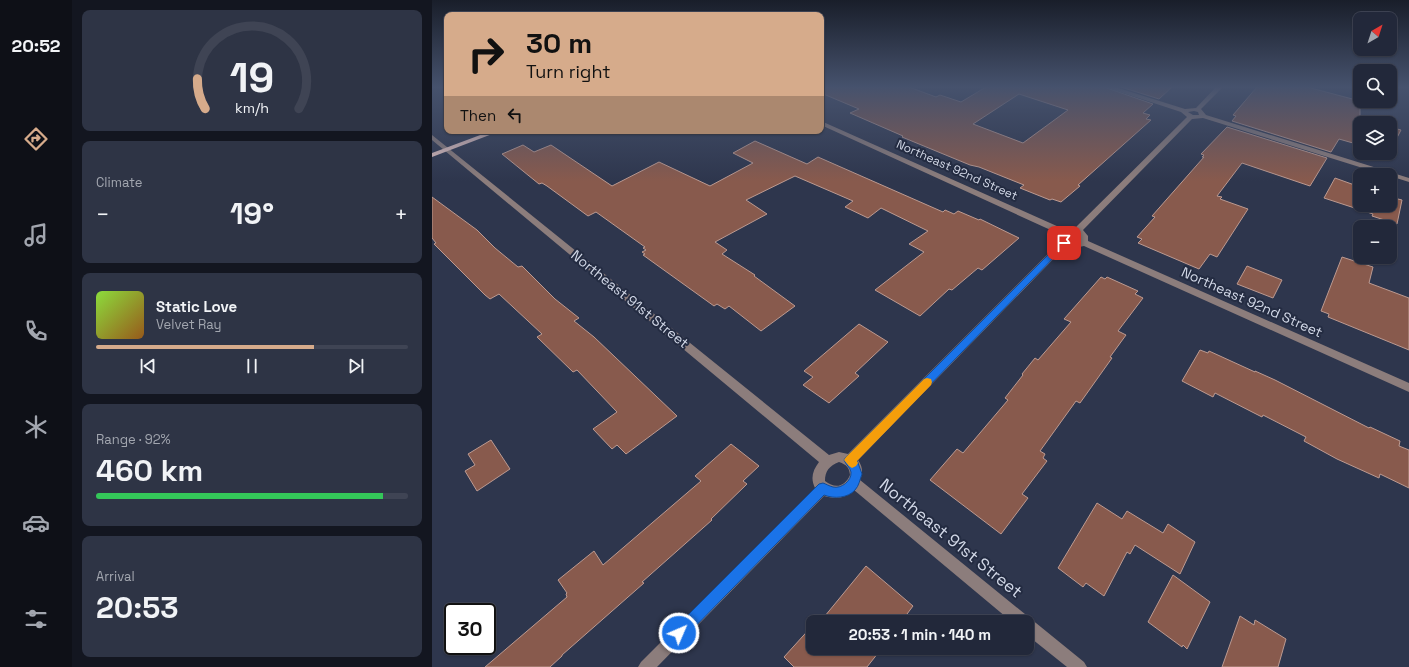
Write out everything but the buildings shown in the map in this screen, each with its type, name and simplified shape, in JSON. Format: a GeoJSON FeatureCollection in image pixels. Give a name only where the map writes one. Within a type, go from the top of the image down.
{"type":"FeatureCollection","features":[{"type":"Feature","properties":{"kind":"main road"},"geometry":{"type":"LineString","coordinates":[[432,155],[489,134]]}},
{"type":"Feature","properties":{"kind":"street"},"geometry":{"type":"LineString","coordinates":[[1077,231],[1190,118]]}},
{"type":"Feature","properties":{"kind":"street"},"geometry":{"type":"LineString","coordinates":[[1210,118],[1409,180]]}},
{"type":"Feature","properties":{"kind":"street","name":"Northeast 92nd Street"},"geometry":{"type":"LineString","coordinates":[[824,124],[1060,231]]}},
{"type":"Feature","properties":{"kind":"street","name":"Northeast 91st Street"},"geometry":{"type":"LineString","coordinates":[[432,137],[827,461]]}},
{"type":"Feature","properties":{"kind":"street"},"geometry":{"type":"LineString","coordinates":[[1070,229],[1077,231],[1084,236],[1084,242],[1075,245],[1064,243],[1057,237],[1057,234],[1060,231],[1070,229]]}},
{"type":"Feature","properties":{"kind":"street","name":"Northeast 92nd Street"},"geometry":{"type":"LineString","coordinates":[[1084,242],[1409,388]]}},
{"type":"Feature","properties":{"kind":"street"},"geometry":{"type":"LineString","coordinates":[[850,460],[1064,243]]}},
{"type":"Feature","properties":{"kind":"street"},"geometry":{"type":"LineString","coordinates":[[839,457],[850,460],[856,469],[857,474],[854,483],[841,492],[829,492],[819,484],[819,472],[827,461],[839,457]]}},
{"type":"Feature","properties":{"kind":"street","name":"Northeast 91st Street"},"geometry":{"type":"LineString","coordinates":[[854,483],[1015,615]]}},
{"type":"Feature","properties":{"kind":"street"},"geometry":{"type":"LineString","coordinates":[[646,667],[823,488]]}},
{"type":"Feature","properties":{"kind":"street"},"geometry":{"type":"LineString","coordinates":[[1034,631],[1079,667]]}},
{"type":"Feature","properties":{"kind":"slow traffic"},"geometry":{"type":"LineString","coordinates":[[852,463],[850,460],[927,382]]}},
{"type":"Feature","properties":{"kind":"route"},"geometry":{"type":"LineString","coordinates":[[679,633],[823,488],[829,492],[835,493],[847,489],[854,483],[857,474],[854,464],[850,460],[1064,243]]}}]}
